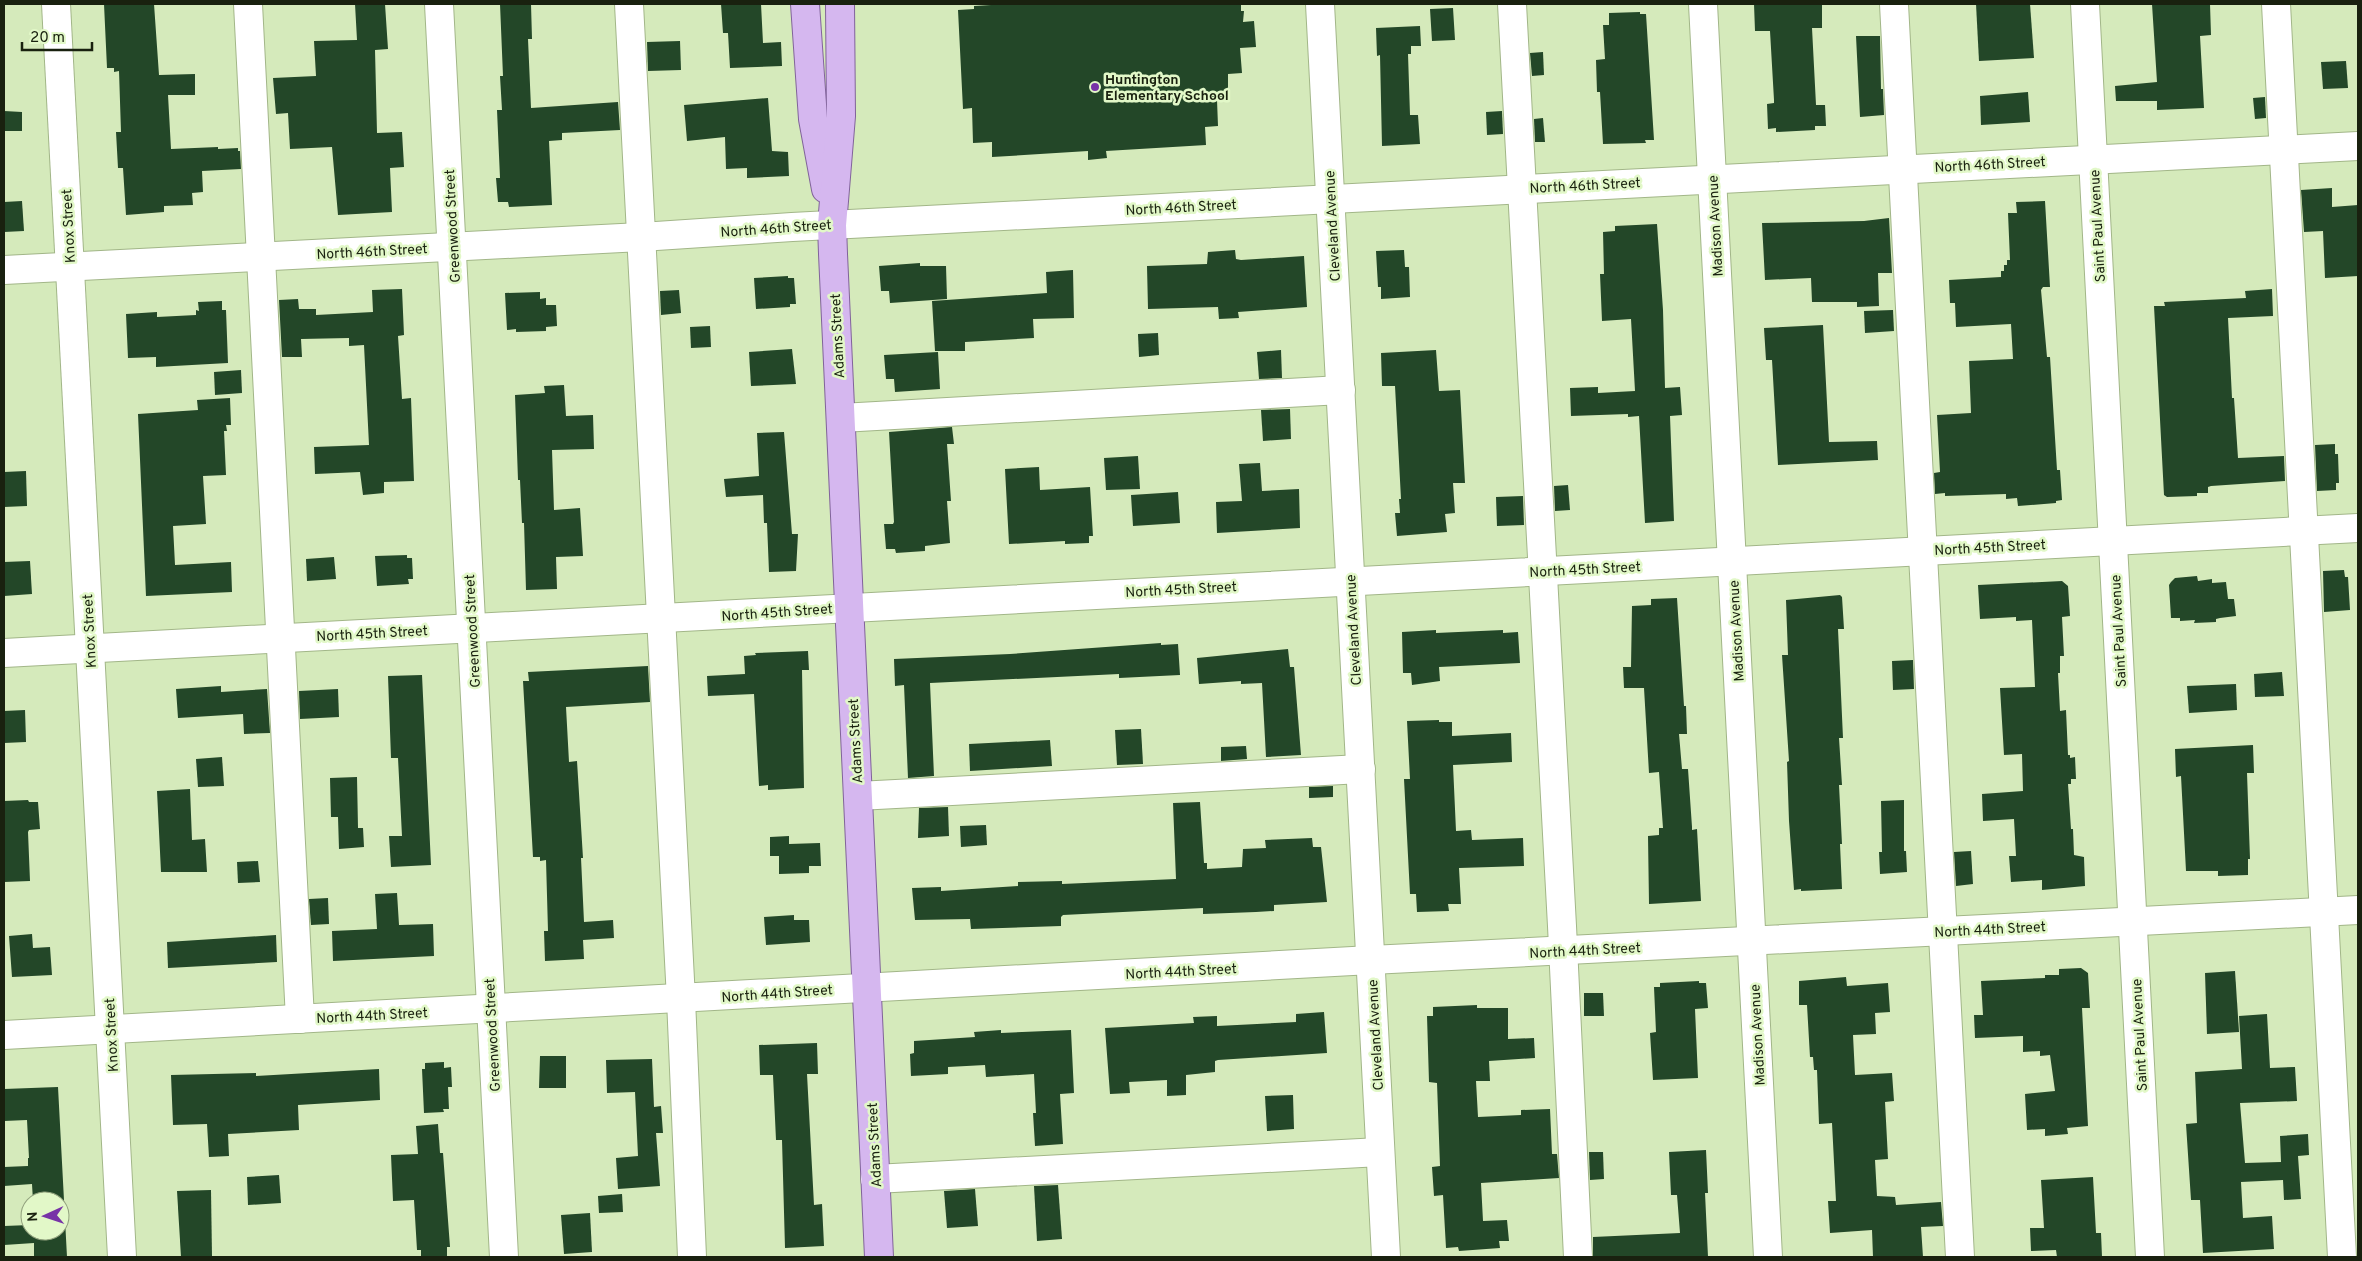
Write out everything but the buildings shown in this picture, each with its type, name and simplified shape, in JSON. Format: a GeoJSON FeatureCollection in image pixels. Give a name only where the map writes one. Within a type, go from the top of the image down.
{"type":"FeatureCollection","features":[{"type":"Feature","properties":{"kind":"main road","name":"Adams Street"},"geometry":{"type":"LineString","coordinates":[[805,4],[813,119],[832,224]]}},
{"type":"Feature","properties":{"kind":"main road","name":"Adams Street"},"geometry":{"type":"LineString","coordinates":[[840,4],[841,116],[832,224],[879,1257]]}},
{"type":"Feature","properties":{"kind":"street","name":"Knox Street"},"geometry":{"type":"LineString","coordinates":[[56,4],[122,1257]]}},
{"type":"Feature","properties":{"kind":"street"},"geometry":{"type":"LineString","coordinates":[[248,4],[300,1019]]}},
{"type":"Feature","properties":{"kind":"street","name":"Greenwood Street"},"geometry":{"type":"LineString","coordinates":[[439,4],[504,1257]]}},
{"type":"Feature","properties":{"kind":"street"},"geometry":{"type":"LineString","coordinates":[[629,4],[640,237],[662,619],[692,1257]]}},
{"type":"Feature","properties":{"kind":"street","name":"Cleveland Avenue"},"geometry":{"type":"LineString","coordinates":[[1320,4],[1342,390],[1386,1257]]}},
{"type":"Feature","properties":{"kind":"street"},"geometry":{"type":"LineString","coordinates":[[1512,4],[1578,1257]]}},
{"type":"Feature","properties":{"kind":"street","name":"Madison Avenue"},"geometry":{"type":"LineString","coordinates":[[1703,4],[1768,1257]]}},
{"type":"Feature","properties":{"kind":"street"},"geometry":{"type":"LineString","coordinates":[[1894,4],[1960,1257]]}},
{"type":"Feature","properties":{"kind":"street","name":"Saint Paul Avenue"},"geometry":{"type":"LineString","coordinates":[[2085,4],[2150,1257]]}},
{"type":"Feature","properties":{"kind":"street"},"geometry":{"type":"LineString","coordinates":[[2276,4],[2302,530],[2342,1257]]}},
{"type":"Feature","properties":{"kind":"street","name":"North 46th Street"},"geometry":{"type":"LineString","coordinates":[[4,270],[640,237],[832,224],[2358,146]]}},
{"type":"Feature","properties":{"kind":"street"},"geometry":{"type":"LineString","coordinates":[[841,418],[1342,390]]}},
{"type":"Feature","properties":{"kind":"street","name":"North 45th Street"},"geometry":{"type":"LineString","coordinates":[[4,653],[2358,528]]}},
{"type":"Feature","properties":{"kind":"street"},"geometry":{"type":"LineString","coordinates":[[858,796],[1361,769]]}},
{"type":"Feature","properties":{"kind":"street","name":"North 44th Street"},"geometry":{"type":"LineString","coordinates":[[4,1035],[681,1000],[866,987],[1371,960],[2358,910]]}},
{"type":"Feature","properties":{"kind":"street"},"geometry":{"type":"LineString","coordinates":[[876,1179],[1380,1152]]}},
{"type":"Feature","properties":{"kind":"place","name":"Huntington Elementary School"},"geometry":{"type":"Point","coordinates":[1095,87]}}]}
